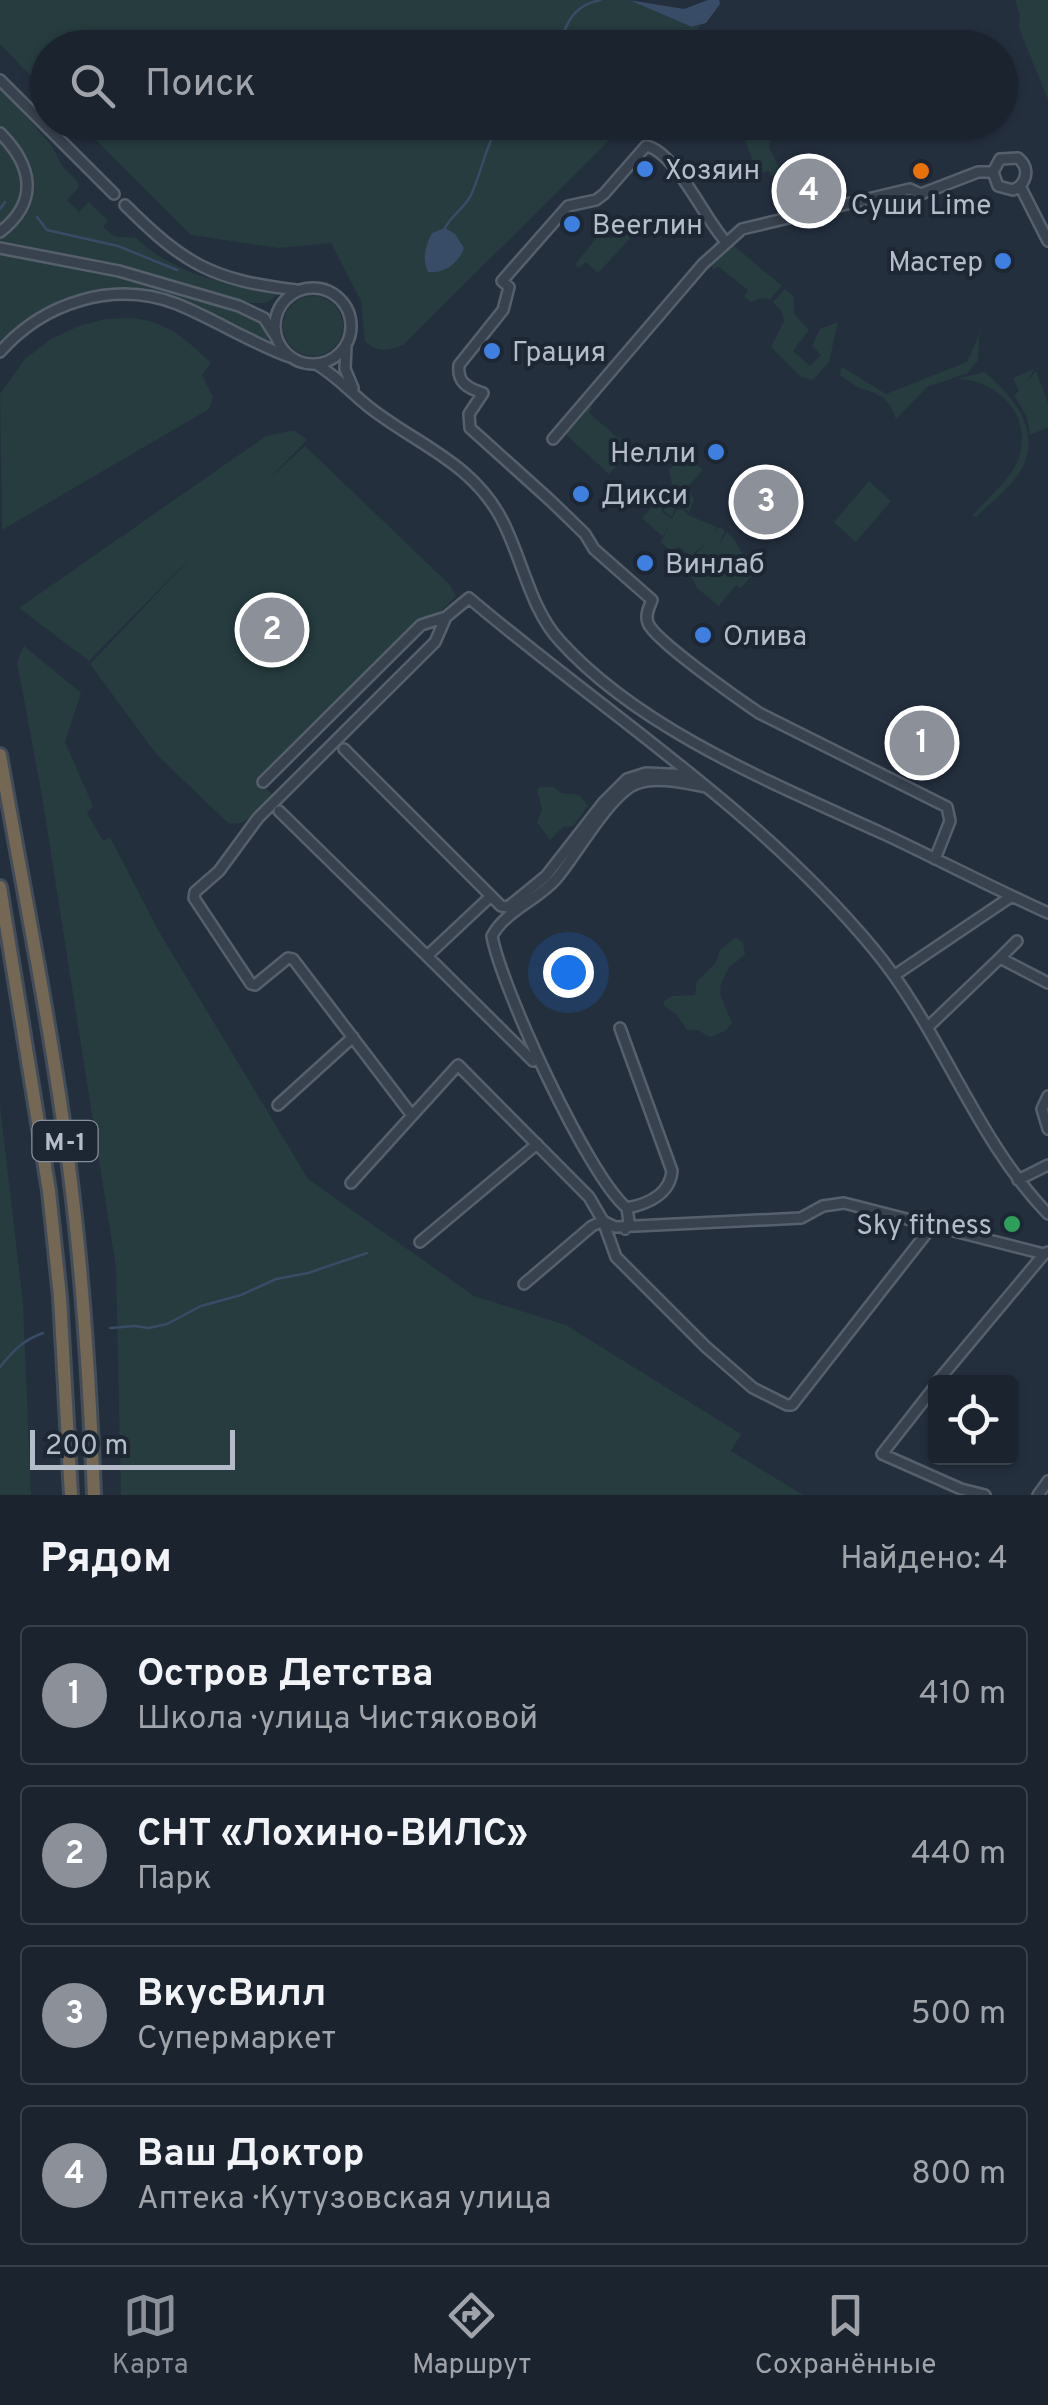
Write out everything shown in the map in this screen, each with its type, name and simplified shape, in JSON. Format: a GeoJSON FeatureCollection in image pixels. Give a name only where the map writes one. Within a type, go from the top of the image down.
{"type":"FeatureCollection","features":[{"type":"Feature","properties":{"kind":"highway","name":"М-1"},"geometry":{"type":"LineString","coordinates":[[0,755],[72,1188],[86,1332],[94,1495]]}},
{"type":"Feature","properties":{"kind":"highway","name":"М-1"},"geometry":{"type":"LineString","coordinates":[[0,888],[49,1191],[60,1297],[71,1495]]}},
{"type":"Feature","properties":{"kind":"street"},"geometry":{"type":"LineString","coordinates":[[0,80],[30,110]]}},
{"type":"Feature","properties":{"kind":"street"},"geometry":{"type":"LineString","coordinates":[[0,133],[19,154],[27,178],[21,209],[0,232]]}},
{"type":"Feature","properties":{"kind":"street"},"geometry":{"type":"LineString","coordinates":[[60,140],[114,194]]}},
{"type":"Feature","properties":{"kind":"street"},"geometry":{"type":"LineString","coordinates":[[726,242],[683,179],[658,150],[646,146],[604,194],[596,200],[568,206],[502,281],[509,287],[502,310],[459,365],[458,375],[464,384],[483,392],[470,414],[470,428],[552,501],[585,534],[594,549],[652,600],[647,610],[651,628],[735,696],[947,808],[950,821],[935,859]]}},
{"type":"Feature","properties":{"kind":"street"},"geometry":{"type":"LineString","coordinates":[[1018,158],[1026,174],[1020,186],[1005,190],[998,186],[992,172],[1000,159],[1018,158]]}},
{"type":"Feature","properties":{"kind":"street"},"geometry":{"type":"LineString","coordinates":[[553,439],[703,264],[748,226],[910,189],[921,194],[978,172],[992,172]]}},
{"type":"Feature","properties":{"kind":"street"},"geometry":{"type":"LineString","coordinates":[[1020,186],[1048,240]]}},
{"type":"Feature","properties":{"kind":"street"},"geometry":{"type":"LineString","coordinates":[[125,205],[187,260],[224,276],[299,291],[318,288],[340,300],[351,322],[345,369],[356,395]]}},
{"type":"Feature","properties":{"kind":"street"},"geometry":{"type":"LineString","coordinates":[[0,248],[119,271],[224,301],[264,318],[290,357]]}},
{"type":"Feature","properties":{"kind":"street"},"geometry":{"type":"LineString","coordinates":[[276,337],[280,307],[299,291]]}},
{"type":"Feature","properties":{"kind":"street"},"geometry":{"type":"LineString","coordinates":[[0,352],[19,332],[59,306],[108,294],[135,294],[174,303],[259,346],[316,364],[448,459],[476,485],[499,514],[558,640],[606,683],[652,716],[725,759],[1048,913]]}},
{"type":"Feature","properties":{"kind":"street"},"geometry":{"type":"LineString","coordinates":[[316,364],[336,357],[346,346]]}},
{"type":"Feature","properties":{"kind":"street"},"geometry":{"type":"LineString","coordinates":[[263,782],[421,625],[446,617],[469,598],[745,816],[870,944],[928,1027],[1018,1180],[1048,1214]]}},
{"type":"Feature","properties":{"kind":"street"},"geometry":{"type":"LineString","coordinates":[[411,1114],[293,959],[288,958],[254,985],[250,984],[194,898],[195,892],[220,872],[258,818],[435,642],[446,617]]}},
{"type":"Feature","properties":{"kind":"street"},"geometry":{"type":"LineString","coordinates":[[344,749],[500,906],[508,907],[546,876],[603,803],[627,779],[646,773],[694,776]]}},
{"type":"Feature","properties":{"kind":"street"},"geometry":{"type":"LineString","coordinates":[[625,1229],[627,1208],[591,1159],[524,1027],[492,936],[519,908],[551,885],[615,800],[631,786],[653,781],[709,787]]}},
{"type":"Feature","properties":{"kind":"street"},"geometry":{"type":"LineString","coordinates":[[279,811],[533,1061]]}},
{"type":"Feature","properties":{"kind":"street"},"geometry":{"type":"LineString","coordinates":[[427,956],[491,896]]}},
{"type":"Feature","properties":{"kind":"street"},"geometry":{"type":"LineString","coordinates":[[895,975],[1012,896]]}},
{"type":"Feature","properties":{"kind":"street"},"geometry":{"type":"LineString","coordinates":[[928,1027],[1017,941]]}},
{"type":"Feature","properties":{"kind":"street"},"geometry":{"type":"LineString","coordinates":[[1000,958],[1048,983]]}},
{"type":"Feature","properties":{"kind":"street"},"geometry":{"type":"LineString","coordinates":[[620,1028],[672,1170],[671,1181],[658,1196],[627,1208]]}},
{"type":"Feature","properties":{"kind":"street"},"geometry":{"type":"LineString","coordinates":[[278,1106],[353,1037]]}},
{"type":"Feature","properties":{"kind":"street"},"geometry":{"type":"LineString","coordinates":[[351,1183],[458,1066],[590,1197],[616,1257],[754,1388],[787,1406],[792,1405],[933,1225]]}},
{"type":"Feature","properties":{"kind":"street"},"geometry":{"type":"LineString","coordinates":[[1048,1096],[1042,1110],[1048,1128]]}},
{"type":"Feature","properties":{"kind":"street"},"geometry":{"type":"LineString","coordinates":[[420,1242],[537,1144]]}},
{"type":"Feature","properties":{"kind":"street"},"geometry":{"type":"LineString","coordinates":[[1018,1180],[1048,1165]]}},
{"type":"Feature","properties":{"kind":"street"},"geometry":{"type":"LineString","coordinates":[[603,1220],[625,1229],[801,1218],[834,1203],[882,1210],[1046,1252],[944,1375]]}},
{"type":"Feature","properties":{"kind":"street"},"geometry":{"type":"LineString","coordinates":[[524,1284],[603,1220]]}},
{"type":"Feature","properties":{"kind":"street"},"geometry":{"type":"LineString","coordinates":[[928,1394],[882,1454],[961,1489],[985,1495]]}},
{"type":"Feature","properties":{"kind":"street"},"geometry":{"type":"LineString","coordinates":[[1038,1495],[1048,1481]]}},
{"type":"Feature","properties":{"kind":"green space"},"geometry":{"type":"Polygon","coordinates":[[[0,0],[629,0],[692,27],[699,26],[698,30],[30,30],[30,75],[0,44],[0,0]]]}},
{"type":"Feature","properties":{"kind":"green space"},"geometry":{"type":"Polygon","coordinates":[[[1015,0],[1048,0],[1048,100],[1019,28],[1015,0]]]}},
{"type":"Feature","properties":{"kind":"green space"},"geometry":{"type":"Polygon","coordinates":[[[0,87],[30,121],[30,140],[47,140],[63,167],[78,182],[78,188],[67,200],[79,212],[89,202],[108,221],[103,226],[112,235],[136,238],[167,261],[202,276],[278,290],[279,294],[266,303],[251,303],[118,265],[0,244],[0,237],[26,211],[32,183],[22,155],[0,127],[0,87]]]}},
{"type":"Feature","properties":{"kind":"green space"},"geometry":{"type":"Polygon","coordinates":[[[0,139],[15,160],[21,184],[16,206],[0,228],[0,139]]]}},
{"type":"Feature","properties":{"kind":"green space"},"geometry":{"type":"Polygon","coordinates":[[[96,140],[610,140],[403,345],[392,349],[374,348],[365,341],[361,301],[331,243],[278,248],[191,235],[96,140]]]}},
{"type":"Feature","properties":{"kind":"green space"},"geometry":{"type":"Polygon","coordinates":[[[745,140],[771,140],[769,148],[782,173],[758,173],[745,140]]]}},
{"type":"Feature","properties":{"kind":"green space"},"geometry":{"type":"Polygon","coordinates":[[[630,228],[635,233],[598,273],[586,262],[579,268],[575,265],[596,238],[616,238],[630,228]]]}},
{"type":"Feature","properties":{"kind":"green space"},"geometry":{"type":"Polygon","coordinates":[[[733,245],[782,286],[770,299],[751,302],[744,296],[748,290],[719,267],[712,269],[713,263],[733,245]]]}},
{"type":"Feature","properties":{"kind":"green space"},"geometry":{"type":"Polygon","coordinates":[[[0,255],[122,277],[254,316],[264,326],[268,340],[264,342],[162,297],[130,290],[99,290],[67,298],[35,316],[0,344],[0,255]]]}},
{"type":"Feature","properties":{"kind":"green space"},"geometry":{"type":"Polygon","coordinates":[[[785,289],[794,297],[794,314],[809,330],[793,351],[810,366],[821,355],[812,346],[820,329],[838,322],[829,362],[813,380],[801,377],[771,347],[784,321],[773,302],[785,289]]]}},
{"type":"Feature","properties":{"kind":"green space"},"geometry":{"type":"Polygon","coordinates":[[[313,296],[334,305],[343,326],[334,347],[313,356],[292,347],[283,326],[292,305],[313,296]]]}},
{"type":"Feature","properties":{"kind":"green space"},"geometry":{"type":"Polygon","coordinates":[[[132,318],[156,323],[176,333],[211,363],[202,375],[213,397],[209,409],[2,530],[0,394],[25,359],[51,339],[106,319],[132,318]]]}},
{"type":"Feature","properties":{"kind":"green space"},"geometry":{"type":"Polygon","coordinates":[[[986,319],[979,337],[978,360],[968,373],[927,387],[896,419],[883,398],[839,375],[842,367],[886,394],[967,362],[986,319]]]}},
{"type":"Feature","properties":{"kind":"green space"},"geometry":{"type":"Polygon","coordinates":[[[1034,369],[1027,382],[1036,371],[1048,403],[1048,427],[1030,435],[1027,417],[1014,395],[1019,391],[1013,378],[1034,369]]]}},
{"type":"Feature","properties":{"kind":"green space"},"geometry":{"type":"Polygon","coordinates":[[[985,372],[1015,404],[1029,444],[1015,479],[976,517],[972,516],[1014,467],[1022,444],[1021,429],[1009,403],[986,385],[956,379],[985,372]]]}},
{"type":"Feature","properties":{"kind":"green space"},"geometry":{"type":"Polygon","coordinates":[[[589,405],[589,413],[617,437],[624,438],[626,455],[609,474],[563,432],[589,405]]]}},
{"type":"Feature","properties":{"kind":"green space"},"geometry":{"type":"Polygon","coordinates":[[[294,430],[307,440],[269,479],[305,446],[450,585],[456,596],[264,786],[273,796],[258,811],[241,823],[228,823],[157,755],[90,664],[203,545],[89,661],[19,608],[266,436],[294,430]]]}},
{"type":"Feature","properties":{"kind":"green space"},"geometry":{"type":"Polygon","coordinates":[[[683,453],[703,470],[687,488],[694,499],[689,513],[684,507],[675,508],[672,517],[664,511],[662,497],[672,485],[669,470],[683,453]]]}},
{"type":"Feature","properties":{"kind":"green space"},"geometry":{"type":"Polygon","coordinates":[[[869,481],[891,501],[856,542],[834,522],[869,481]]]}},
{"type":"Feature","properties":{"kind":"green space"},"geometry":{"type":"Polygon","coordinates":[[[660,497],[662,512],[672,519],[676,510],[683,509],[717,527],[714,533],[719,527],[725,531],[719,544],[727,532],[754,573],[741,588],[736,585],[719,606],[697,588],[689,571],[682,569],[709,540],[691,556],[679,547],[671,552],[661,542],[671,522],[660,541],[662,536],[642,518],[660,497]]]}},
{"type":"Feature","properties":{"kind":"green space"},"geometry":{"type":"Polygon","coordinates":[[[24,646],[81,693],[65,742],[93,806],[87,813],[103,841],[110,837],[158,930],[308,1179],[474,1296],[566,1325],[741,1434],[731,1451],[803,1495],[121,1495],[116,1268],[42,796],[17,662],[24,646]]]}},
{"type":"Feature","properties":{"kind":"green space"},"geometry":{"type":"Polygon","coordinates":[[[540,787],[579,795],[588,806],[573,826],[563,827],[550,840],[537,822],[542,809],[537,790],[540,787]]]}},
{"type":"Feature","properties":{"kind":"green space"},"geometry":{"type":"Polygon","coordinates":[[[735,938],[743,942],[745,955],[729,967],[720,994],[732,1023],[710,1037],[687,1030],[676,1014],[664,1006],[664,1001],[672,996],[695,995],[697,981],[715,964],[720,950],[735,938]]]}},
{"type":"Feature","properties":{"kind":"green space"},"geometry":{"type":"Polygon","coordinates":[[[0,1106],[23,1303],[31,1495],[0,1495],[0,1106]]]}},
{"type":"Feature","properties":{"kind":"water"},"geometry":{"type":"Polygon","coordinates":[[[629,0],[684,9],[708,0],[719,0],[720,4],[706,23],[692,27],[629,0]]]}},
{"type":"Feature","properties":{"kind":"water"},"geometry":{"type":"Polygon","coordinates":[[[445,228],[455,234],[464,248],[450,266],[428,272],[428,243],[432,233],[445,228]]]}},
{"type":"Feature","properties":{"kind":"waterway"},"geometry":{"type":"LineString","coordinates":[[565,30],[577,11],[600,0]]}},
{"type":"Feature","properties":{"kind":"waterway"},"geometry":{"type":"LineString","coordinates":[[445,228],[470,197],[491,140]]}},
{"type":"Feature","properties":{"kind":"waterway"},"geometry":{"type":"LineString","coordinates":[[0,209],[5,202]]}},
{"type":"Feature","properties":{"kind":"waterway"},"geometry":{"type":"LineString","coordinates":[[37,217],[47,230],[118,246],[177,270]]}},
{"type":"Feature","properties":{"kind":"waterway"},"geometry":{"type":"LineString","coordinates":[[110,1328],[167,1324],[201,1306],[241,1295],[276,1279],[308,1273],[367,1253]]}},
{"type":"Feature","properties":{"kind":"waterway"},"geometry":{"type":"LineString","coordinates":[[0,1367],[19,1347],[43,1333]]}},
{"type":"Feature","properties":{"kind":"place","name":"Хозяин"},"geometry":{"type":"Point","coordinates":[645,169]}},
{"type":"Feature","properties":{"kind":"place","name":"Суши Lime"},"geometry":{"type":"Point","coordinates":[921,171]}},
{"type":"Feature","properties":{"kind":"place","name":"Ваш Доктор"},"geometry":{"type":"Point","coordinates":[809,191]}},
{"type":"Feature","properties":{"kind":"place","name":"Beerлин"},"geometry":{"type":"Point","coordinates":[572,224]}},
{"type":"Feature","properties":{"kind":"place","name":"Мастер"},"geometry":{"type":"Point","coordinates":[1003,261]}},
{"type":"Feature","properties":{"kind":"place","name":"Грация"},"geometry":{"type":"Point","coordinates":[492,351]}},
{"type":"Feature","properties":{"kind":"place","name":"Нелли"},"geometry":{"type":"Point","coordinates":[716,452]}},
{"type":"Feature","properties":{"kind":"place","name":"Дикси"},"geometry":{"type":"Point","coordinates":[581,494]}},
{"type":"Feature","properties":{"kind":"place","name":"ВкусВилл"},"geometry":{"type":"Point","coordinates":[766,502]}},
{"type":"Feature","properties":{"kind":"place","name":"Винлаб"},"geometry":{"type":"Point","coordinates":[645,563]}},
{"type":"Feature","properties":{"kind":"place","name":"СНТ «Лохино-ВИЛС»"},"geometry":{"type":"Point","coordinates":[272,630]}},
{"type":"Feature","properties":{"kind":"place","name":"Олива"},"geometry":{"type":"Point","coordinates":[703,635]}},
{"type":"Feature","properties":{"kind":"place","name":"Остров Детства"},"geometry":{"type":"Point","coordinates":[922,743]}},
{"type":"Feature","properties":{"kind":"place","name":"Sky fitness"},"geometry":{"type":"Point","coordinates":[1012,1224]}}]}
